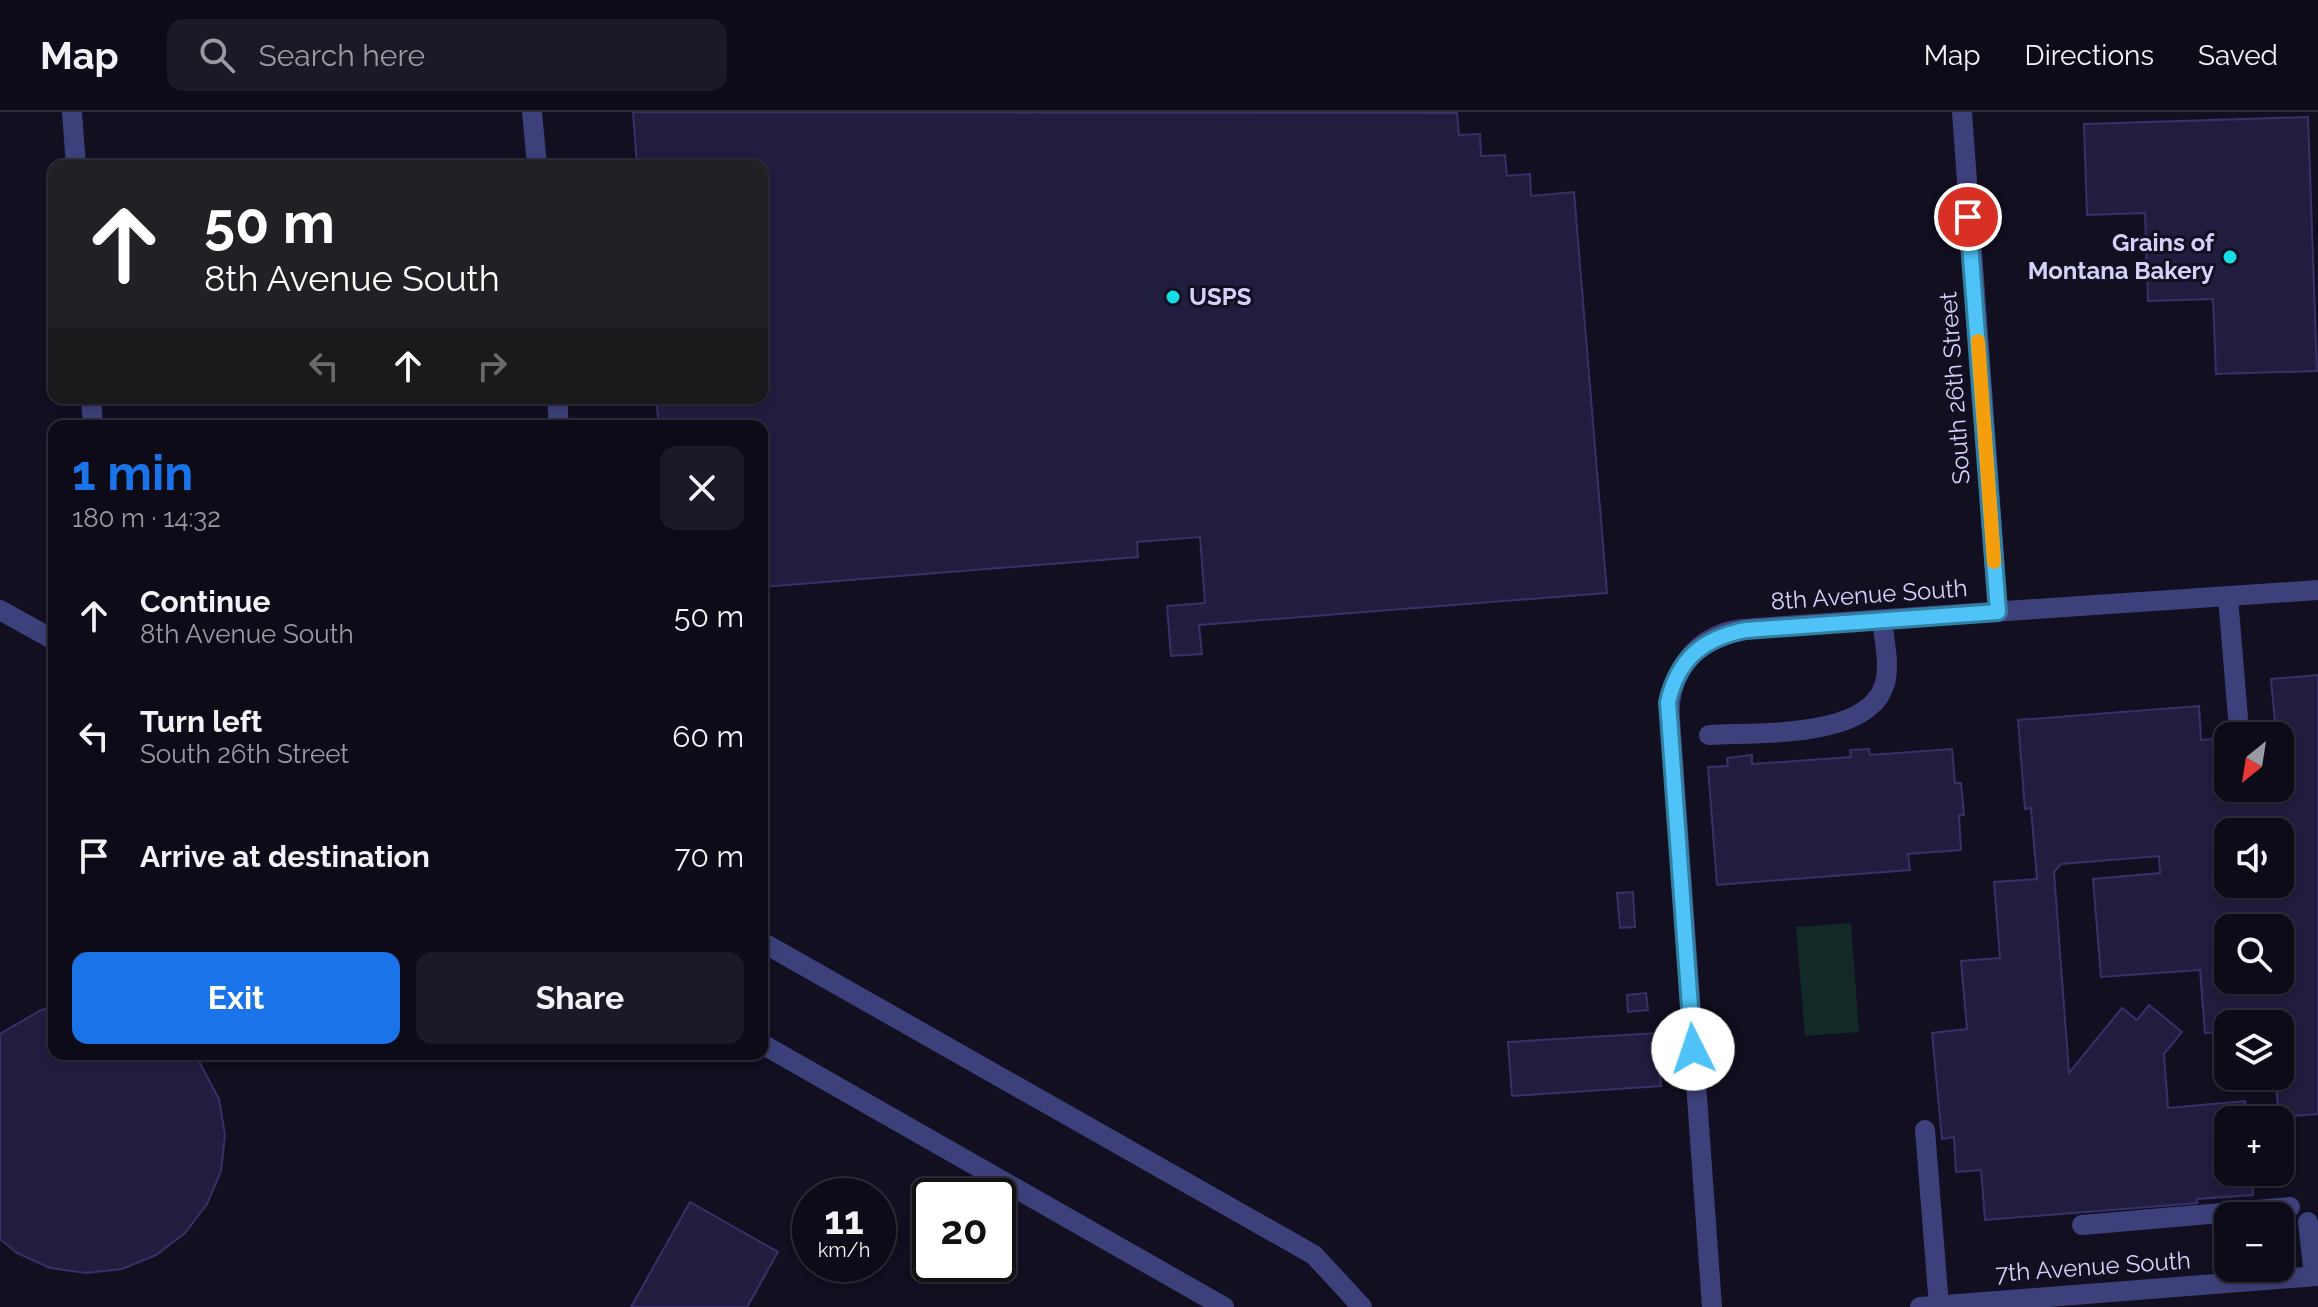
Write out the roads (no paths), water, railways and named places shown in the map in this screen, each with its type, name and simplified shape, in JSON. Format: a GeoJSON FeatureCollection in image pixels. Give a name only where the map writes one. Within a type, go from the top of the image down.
{"type":"FeatureCollection","features":[{"type":"Feature","properties":{"kind":"street"},"geometry":{"type":"LineString","coordinates":[[72,112],[76,160]]}},
{"type":"Feature","properties":{"kind":"street"},"geometry":{"type":"LineString","coordinates":[[532,112],[536,160]]}},
{"type":"Feature","properties":{"kind":"street","name":"South 26th Street"},"geometry":{"type":"LineString","coordinates":[[1962,112],[1998,612]]}},
{"type":"Feature","properties":{"kind":"street","name":"8th Avenue South"},"geometry":{"type":"LineString","coordinates":[[1712,1307],[1668,702],[1672,686],[1685,663],[1702,645],[1722,634],[1746,630],[2318,590]]}},
{"type":"Feature","properties":{"kind":"street"},"geometry":{"type":"LineString","coordinates":[[2228,597],[2238,718]]}},
{"type":"Feature","properties":{"kind":"street"},"geometry":{"type":"LineString","coordinates":[[0,610],[48,637]]}},
{"type":"Feature","properties":{"kind":"street"},"geometry":{"type":"LineString","coordinates":[[1709,735],[1822,728],[1858,715],[1877,698],[1885,683],[1882,620]]}},
{"type":"Feature","properties":{"kind":"street"},"geometry":{"type":"LineString","coordinates":[[768,945],[1314,1255],[1362,1307]]}},
{"type":"Feature","properties":{"kind":"street"},"geometry":{"type":"LineString","coordinates":[[768,1047],[1224,1307]]}},
{"type":"Feature","properties":{"kind":"street"},"geometry":{"type":"LineString","coordinates":[[1925,1130],[1930,1306]]}},
{"type":"Feature","properties":{"kind":"street"},"geometry":{"type":"LineString","coordinates":[[2082,1225],[2214,1214]]}},
{"type":"Feature","properties":{"kind":"street"},"geometry":{"type":"LineString","coordinates":[[2308,1222],[2316,1276]]}},
{"type":"Feature","properties":{"kind":"street","name":"7th Avenue South"},"geometry":{"type":"LineString","coordinates":[[1930,1306],[2046,1302],[2316,1276]]}},
{"type":"Feature","properties":{"kind":"place","name":"Grains of Montana Bakery"},"geometry":{"type":"Point","coordinates":[2230,257]}},
{"type":"Feature","properties":{"kind":"place","name":"USPS"},"geometry":{"type":"Point","coordinates":[1173,297]}}]}
